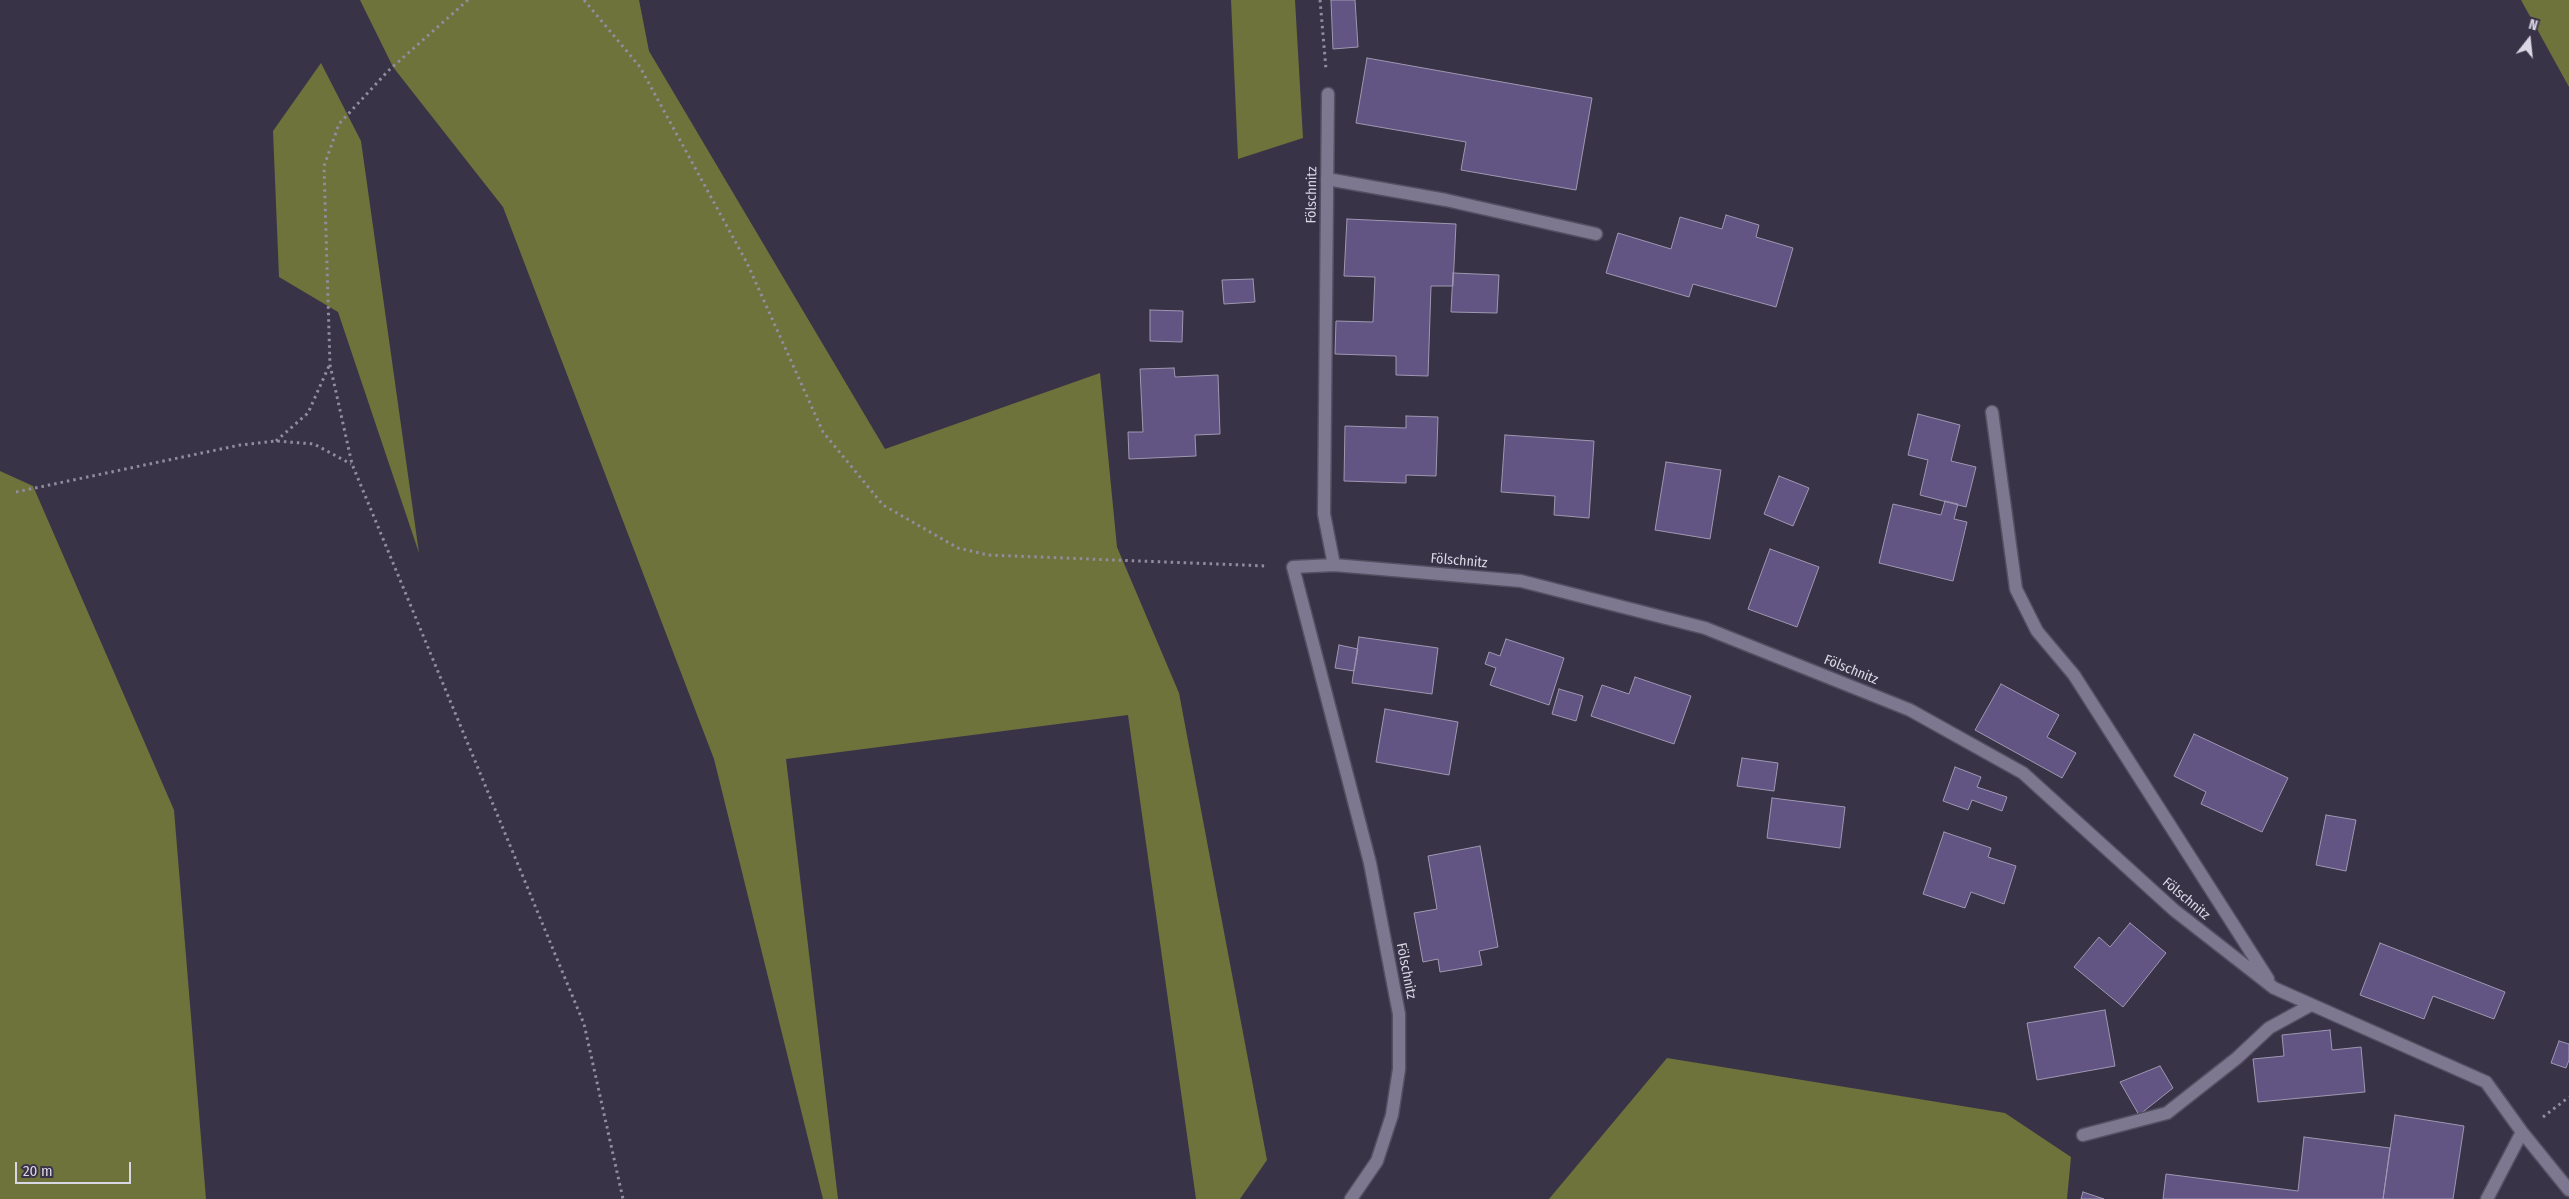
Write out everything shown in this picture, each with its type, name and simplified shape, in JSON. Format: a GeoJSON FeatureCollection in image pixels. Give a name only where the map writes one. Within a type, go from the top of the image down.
{"type":"FeatureCollection","features":[{"type":"Feature","properties":{"kind":"street","name":"Fölschnitz"},"geometry":{"type":"LineString","coordinates":[[1328,94],[1324,514],[1334,565]]}},
{"type":"Feature","properties":{"kind":"street"},"geometry":{"type":"LineString","coordinates":[[1327,178],[1446,200],[1596,234]]}},
{"type":"Feature","properties":{"kind":"street","name":"Fölschnitz"},"geometry":{"type":"LineString","coordinates":[[1992,412],[2016,589],[2020,598],[2037,631],[2074,675],[2274,988]]}},
{"type":"Feature","properties":{"kind":"street","name":"Fölschnitz"},"geometry":{"type":"LineString","coordinates":[[1351,1199],[1377,1161],[1392,1115],[1398,1070],[1398,1014],[1370,863],[1293,566],[1334,565],[1521,581],[1705,628],[1910,710],[2023,773],[2174,910],[2274,988],[2486,1082],[2522,1132],[2567,1186]]}},
{"type":"Feature","properties":{"kind":"street"},"geometry":{"type":"LineString","coordinates":[[2083,1135],[2167,1113],[2238,1058],[2269,1028],[2311,1004]]}},
{"type":"Feature","properties":{"kind":"street"},"geometry":{"type":"LineString","coordinates":[[2487,1199],[2522,1132]]}},
{"type":"Feature","properties":{"kind":"path"},"geometry":{"type":"LineString","coordinates":[[468,0],[388,72],[339,124],[324,166],[330,365],[352,464],[584,1024],[623,1199]]}},
{"type":"Feature","properties":{"kind":"path"},"geometry":{"type":"LineString","coordinates":[[584,0],[640,67],[747,263],[823,432],[883,505],[958,548],[988,555],[1293,566]]}},
{"type":"Feature","properties":{"kind":"path"},"geometry":{"type":"LineString","coordinates":[[1320,0],[1328,94]]}},
{"type":"Feature","properties":{"kind":"path"},"geometry":{"type":"LineString","coordinates":[[276,441],[308,413],[330,365]]}},
{"type":"Feature","properties":{"kind":"path"},"geometry":{"type":"LineString","coordinates":[[16,492],[240,445],[276,441],[314,444],[352,464]]}},
{"type":"Feature","properties":{"kind":"green space"},"geometry":{"type":"Polygon","coordinates":[[[360,0],[639,0],[649,51],[885,449],[1100,373],[1117,547],[1179,693],[1267,1160],[1240,1199],[1196,1199],[1128,715],[786,759],[838,1199],[823,1199],[714,759],[503,207],[393,67],[360,0]]]}},
{"type":"Feature","properties":{"kind":"green space"},"geometry":{"type":"Polygon","coordinates":[[[1231,0],[1295,0],[1303,138],[1238,159],[1231,0]]]}},
{"type":"Feature","properties":{"kind":"green space"},"geometry":{"type":"Polygon","coordinates":[[[2521,0],[2569,0],[2569,87],[2521,0]]]}},
{"type":"Feature","properties":{"kind":"green space"},"geometry":{"type":"Polygon","coordinates":[[[321,63],[361,141],[419,553],[338,312],[279,277],[273,131],[321,63]]]}},
{"type":"Feature","properties":{"kind":"green space"},"geometry":{"type":"Polygon","coordinates":[[[0,471],[33,486],[174,810],[206,1199],[0,1199],[0,471]]]}},
{"type":"Feature","properties":{"kind":"green space"},"geometry":{"type":"Polygon","coordinates":[[[1667,1058],[2005,1113],[2071,1157],[2067,1199],[1549,1199],[1667,1058]]]}},
{"type":"Feature","properties":{"kind":"building"},"geometry":{"type":"Polygon","coordinates":[[[1331,0],[1355,0],[1358,47],[1333,49],[1331,0]]]}},
{"type":"Feature","properties":{"kind":"building"},"geometry":{"type":"Polygon","coordinates":[[[1367,58],[1592,98],[1576,190],[1461,170],[1466,142],[1356,123],[1367,58]]]}},
{"type":"Feature","properties":{"kind":"building"},"geometry":{"type":"Polygon","coordinates":[[[1726,215],[1759,225],[1756,237],[1793,248],[1776,307],[1693,284],[1689,297],[1606,273],[1618,233],[1671,249],[1680,217],[1722,229],[1726,215]]]}},
{"type":"Feature","properties":{"kind":"building"},"geometry":{"type":"Polygon","coordinates":[[[1347,219],[1456,224],[1453,286],[1431,286],[1428,376],[1396,375],[1396,356],[1335,354],[1336,321],[1373,322],[1375,277],[1344,276],[1347,219]]]}},
{"type":"Feature","properties":{"kind":"building"},"geometry":{"type":"Polygon","coordinates":[[[1453,273],[1499,275],[1497,313],[1451,312],[1453,273]]]}},
{"type":"Feature","properties":{"kind":"building"},"geometry":{"type":"Polygon","coordinates":[[[1253,279],[1255,302],[1224,304],[1222,280],[1253,279]]]}},
{"type":"Feature","properties":{"kind":"building"},"geometry":{"type":"Polygon","coordinates":[[[1150,310],[1183,311],[1182,342],[1150,341],[1150,310]]]}},
{"type":"Feature","properties":{"kind":"building"},"geometry":{"type":"Polygon","coordinates":[[[1174,368],[1175,377],[1218,375],[1220,434],[1195,435],[1196,456],[1129,459],[1128,432],[1143,432],[1140,369],[1174,368]]]}},
{"type":"Feature","properties":{"kind":"building"},"geometry":{"type":"Polygon","coordinates":[[[1918,414],[1960,425],[1951,461],[1976,467],[1966,507],[1920,495],[1928,460],[1908,455],[1918,414]]]}},
{"type":"Feature","properties":{"kind":"building"},"geometry":{"type":"Polygon","coordinates":[[[1406,416],[1438,417],[1436,476],[1406,475],[1406,483],[1344,481],[1345,426],[1406,428],[1406,416]]]}},
{"type":"Feature","properties":{"kind":"building"},"geometry":{"type":"Polygon","coordinates":[[[1505,435],[1594,441],[1589,518],[1554,515],[1555,496],[1501,492],[1505,435]]]}},
{"type":"Feature","properties":{"kind":"building"},"geometry":{"type":"Polygon","coordinates":[[[1666,462],[1721,470],[1710,539],[1655,530],[1666,462]]]}},
{"type":"Feature","properties":{"kind":"building"},"geometry":{"type":"Polygon","coordinates":[[[1779,476],[1809,488],[1793,526],[1764,514],[1779,476]]]}},
{"type":"Feature","properties":{"kind":"building"},"geometry":{"type":"Polygon","coordinates":[[[1945,501],[1958,504],[1954,519],[1967,522],[1953,581],[1879,563],[1893,504],[1941,515],[1945,501]]]}},
{"type":"Feature","properties":{"kind":"building"},"geometry":{"type":"Polygon","coordinates":[[[1770,549],[1819,567],[1797,627],[1748,609],[1770,549]]]}},
{"type":"Feature","properties":{"kind":"building"},"geometry":{"type":"Polygon","coordinates":[[[1359,637],[1438,648],[1432,694],[1352,683],[1359,637]]]}},
{"type":"Feature","properties":{"kind":"building"},"geometry":{"type":"Polygon","coordinates":[[[1506,639],[1564,658],[1549,705],[1490,685],[1496,668],[1485,664],[1489,652],[1500,656],[1506,639]]]}},
{"type":"Feature","properties":{"kind":"building"},"geometry":{"type":"Polygon","coordinates":[[[1339,645],[1358,649],[1354,671],[1335,668],[1339,645]]]}},
{"type":"Feature","properties":{"kind":"building"},"geometry":{"type":"Polygon","coordinates":[[[1635,677],[1691,696],[1674,744],[1591,716],[1602,685],[1629,694],[1635,677]]]}},
{"type":"Feature","properties":{"kind":"building"},"geometry":{"type":"Polygon","coordinates":[[[2001,684],[2059,715],[2047,737],[2076,753],[2062,778],[1975,730],[2001,684]]]}},
{"type":"Feature","properties":{"kind":"building"},"geometry":{"type":"Polygon","coordinates":[[[1559,689],[1583,696],[1576,721],[1552,714],[1559,689]]]}},
{"type":"Feature","properties":{"kind":"building"},"geometry":{"type":"Polygon","coordinates":[[[1385,709],[1458,722],[1449,775],[1376,762],[1385,709]]]}},
{"type":"Feature","properties":{"kind":"building"},"geometry":{"type":"Polygon","coordinates":[[[2194,734],[2288,778],[2262,832],[2201,804],[2206,792],[2174,776],[2194,734]]]}},
{"type":"Feature","properties":{"kind":"building"},"geometry":{"type":"Polygon","coordinates":[[[1742,758],[1778,763],[1774,791],[1737,786],[1742,758]]]}},
{"type":"Feature","properties":{"kind":"building"},"geometry":{"type":"Polygon","coordinates":[[[1955,767],[1981,777],[1977,787],[2007,797],[2002,811],[1972,800],[1968,810],[1943,801],[1955,767]]]}},
{"type":"Feature","properties":{"kind":"building"},"geometry":{"type":"Polygon","coordinates":[[[1772,798],[1845,807],[1840,848],[1767,838],[1772,798]]]}},
{"type":"Feature","properties":{"kind":"building"},"geometry":{"type":"Polygon","coordinates":[[[2326,815],[2356,820],[2346,871],[2316,865],[2326,815]]]}},
{"type":"Feature","properties":{"kind":"building"},"geometry":{"type":"Polygon","coordinates":[[[1944,832],[1991,848],[1988,857],[2016,866],[2004,904],[1971,892],[1965,908],[1923,894],[1944,832]]]}},
{"type":"Feature","properties":{"kind":"building"},"geometry":{"type":"Polygon","coordinates":[[[1480,846],[1498,947],[1479,951],[1482,965],[1440,972],[1438,959],[1423,962],[1414,913],[1437,909],[1428,856],[1480,846]]]}},
{"type":"Feature","properties":{"kind":"building"},"geometry":{"type":"Polygon","coordinates":[[[2130,923],[2166,953],[2123,1007],[2074,967],[2099,937],[2110,947],[2130,923]]]}},
{"type":"Feature","properties":{"kind":"building"},"geometry":{"type":"Polygon","coordinates":[[[2380,943],[2505,992],[2494,1019],[2433,996],[2424,1019],[2360,995],[2380,943]]]}},
{"type":"Feature","properties":{"kind":"building"},"geometry":{"type":"Polygon","coordinates":[[[2105,1010],[2115,1066],[2037,1080],[2027,1023],[2105,1010]]]}},
{"type":"Feature","properties":{"kind":"building"},"geometry":{"type":"Polygon","coordinates":[[[2330,1030],[2332,1050],[2361,1047],[2365,1092],[2258,1102],[2253,1059],[2284,1056],[2282,1035],[2330,1030]]]}},
{"type":"Feature","properties":{"kind":"building"},"geometry":{"type":"Polygon","coordinates":[[[2559,1041],[2569,1044],[2569,1060],[2566,1068],[2551,1063],[2559,1041]]]}},
{"type":"Feature","properties":{"kind":"building"},"geometry":{"type":"Polygon","coordinates":[[[2160,1066],[2173,1088],[2139,1115],[2120,1082],[2160,1066]]]}},
{"type":"Feature","properties":{"kind":"building"},"geometry":{"type":"Polygon","coordinates":[[[2395,1115],[2464,1126],[2453,1199],[2383,1199],[2395,1115]]]}},
{"type":"Feature","properties":{"kind":"building"},"geometry":{"type":"Polygon","coordinates":[[[2304,1137],[2390,1148],[2383,1199],[2163,1199],[2166,1174],[2298,1191],[2304,1137]]]}},
{"type":"Feature","properties":{"kind":"building"},"geometry":{"type":"Polygon","coordinates":[[[2083,1192],[2104,1199],[2081,1199],[2083,1192]]]}}]}
